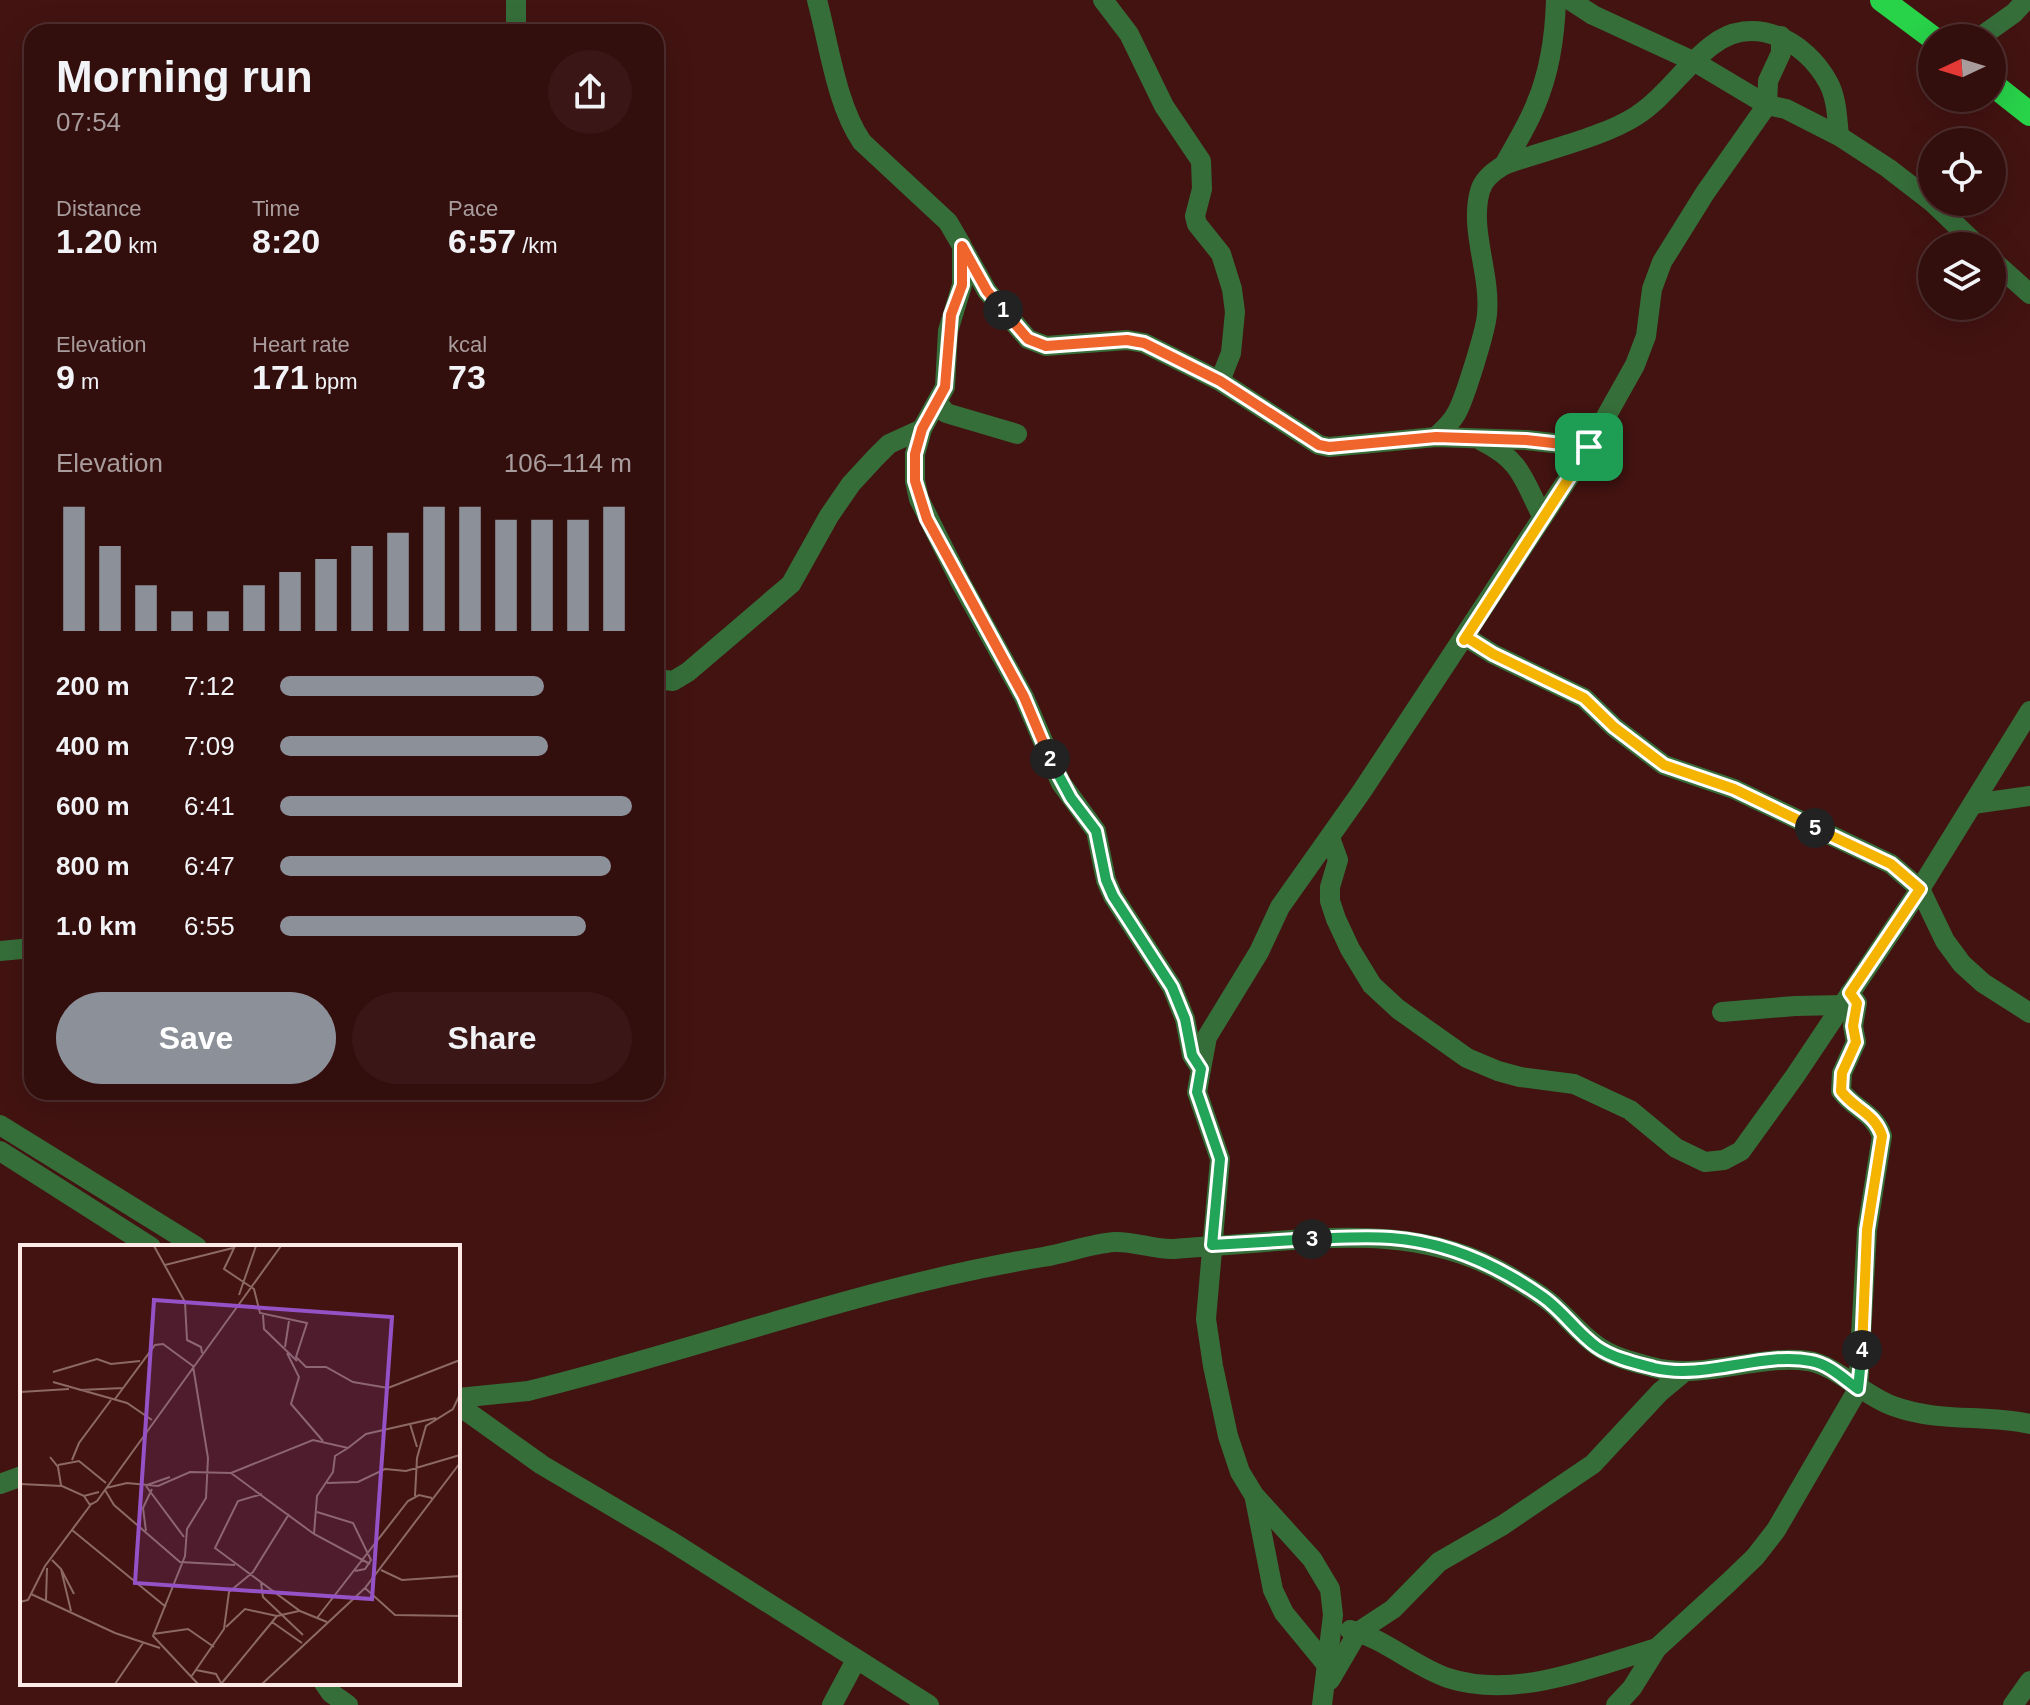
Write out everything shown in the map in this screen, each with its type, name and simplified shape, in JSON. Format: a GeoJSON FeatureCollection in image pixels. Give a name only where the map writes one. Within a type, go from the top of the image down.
{"type":"FeatureCollection","features":[{"type":"Feature","properties":{"kind":"highway"},"geometry":{"type":"LineString","coordinates":[[1882,0],[1918,27]]}},
{"type":"Feature","properties":{"kind":"highway"},"geometry":{"type":"LineString","coordinates":[[2006,95],[2030,114]]}},
{"type":"Feature","properties":{"kind":"street"},"geometry":{"type":"LineString","coordinates":[[516,0],[516,24]]}},
{"type":"Feature","properties":{"kind":"street"},"geometry":{"type":"LineString","coordinates":[[817,0],[852,128],[862,142],[948,222],[987,291],[1028,339],[1046,346],[1127,340],[1144,343],[1220,381],[1319,445],[1329,447],[1436,437],[1526,440],[1589,447]]}},
{"type":"Feature","properties":{"kind":"street"},"geometry":{"type":"LineString","coordinates":[[1103,0],[1129,34],[1164,106],[1201,161],[1203,174],[1196,208],[1197,224],[1221,254],[1232,289],[1235,312],[1231,353],[1220,381]]}},
{"type":"Feature","properties":{"kind":"street"},"geometry":{"type":"LineString","coordinates":[[1504,165],[1536,105],[1547,71],[1556,0]]}},
{"type":"Feature","properties":{"kind":"street"},"geometry":{"type":"LineString","coordinates":[[1570,0],[1593,15],[1695,62],[1767,105],[1786,109],[1839,136],[1888,168],[1932,202],[1963,232]]}},
{"type":"Feature","properties":{"kind":"street"},"geometry":{"type":"LineString","coordinates":[[1999,24],[2026,0]]}},
{"type":"Feature","properties":{"kind":"street"},"geometry":{"type":"LineString","coordinates":[[1436,437],[1459,409],[1487,316],[1477,211],[1480,188],[1491,173],[1504,165],[1604,131],[1635,117],[1665,93],[1712,45],[1729,36],[1765,31],[1781,36],[1799,48],[1829,83],[1837,112],[1839,136]]}},
{"type":"Feature","properties":{"kind":"street"},"geometry":{"type":"LineString","coordinates":[[1322,1702],[1333,1601],[1324,1577],[1312,1559],[1254,1495],[1240,1472],[1228,1436],[1211,1351],[1206,1319],[1220,1159],[1197,1092],[1207,1037],[1259,952],[1280,907],[1464,640],[1589,447],[1635,365],[1646,336],[1652,289],[1662,262],[1697,205],[1767,105],[1768,81],[1781,53],[1781,36]]}},
{"type":"Feature","properties":{"kind":"street"},"geometry":{"type":"LineString","coordinates":[[962,246],[962,285],[951,315],[945,387],[922,429],[915,454],[915,481],[927,519],[1024,697],[1061,783],[1096,831],[1106,880],[1113,896],[1172,987],[1185,1019],[1192,1055],[1201,1069]]}},
{"type":"Feature","properties":{"kind":"street"},"geometry":{"type":"LineString","coordinates":[[2006,273],[2030,294]]}},
{"type":"Feature","properties":{"kind":"street"},"geometry":{"type":"LineString","coordinates":[[938,403],[946,413],[1017,434]]}},
{"type":"Feature","properties":{"kind":"street"},"geometry":{"type":"LineString","coordinates":[[1459,409],[1467,427],[1478,439],[1508,456],[1518,466],[1542,516]]}},
{"type":"Feature","properties":{"kind":"street"},"geometry":{"type":"LineString","coordinates":[[664,680],[673,681],[688,672],[777,598],[800,572],[829,516],[851,484],[889,444],[922,429]]}},
{"type":"Feature","properties":{"kind":"street"},"geometry":{"type":"LineString","coordinates":[[1464,640],[1466,637],[1505,660],[1584,698],[1614,727],[1664,765],[1734,789],[1891,864],[1920,889],[1945,941],[1962,964],[1983,983],[2030,1013]]}},
{"type":"Feature","properties":{"kind":"street"},"geometry":{"type":"LineString","coordinates":[[1330,838],[1338,860],[1330,887],[1330,901],[1336,919],[1372,985],[1398,1009],[1467,1058],[1520,1077],[1574,1084],[1630,1110],[1676,1148],[1705,1162],[1724,1160],[1741,1151],[1795,1076],[1920,889],[2030,711]]}},
{"type":"Feature","properties":{"kind":"street"},"geometry":{"type":"LineString","coordinates":[[1973,804],[2030,796]]}},
{"type":"Feature","properties":{"kind":"street"},"geometry":{"type":"LineString","coordinates":[[0,951],[24,949]]}},
{"type":"Feature","properties":{"kind":"street"},"geometry":{"type":"LineString","coordinates":[[1616,1705],[1632,1688],[1657,1648],[1728,1583],[1769,1539],[1858,1389],[1867,1230],[1882,1136],[1870,1115],[1841,1091],[1842,1073],[1856,1042],[1853,1026],[1857,1003],[1846,999],[1722,1012]]}},
{"type":"Feature","properties":{"kind":"street"},"geometry":{"type":"LineString","coordinates":[[0,1125],[194,1245]]}},
{"type":"Feature","properties":{"kind":"street"},"geometry":{"type":"LineString","coordinates":[[0,1151],[148,1245]]}},
{"type":"Feature","properties":{"kind":"street"},"geometry":{"type":"LineString","coordinates":[[460,1398],[528,1391],[937,1278],[1102,1244],[1129,1242],[1163,1250],[1308,1239],[1391,1238],[1448,1249],[1505,1274],[1542,1297],[1597,1347],[1631,1361],[1684,1372],[1780,1361],[1812,1361],[1891,1406],[1936,1417],[2030,1424]]}},
{"type":"Feature","properties":{"kind":"street"},"geometry":{"type":"LineString","coordinates":[[1322,1702],[1344,1652],[1358,1632],[1393,1609],[1439,1562],[1503,1525],[1593,1464],[1660,1392],[1684,1372]]}},
{"type":"Feature","properties":{"kind":"street"},"geometry":{"type":"LineString","coordinates":[[460,1406],[542,1465],[669,1540],[929,1705]]}},
{"type":"Feature","properties":{"kind":"street"},"geometry":{"type":"LineString","coordinates":[[0,1484],[20,1477]]}},
{"type":"Feature","properties":{"kind":"street"},"geometry":{"type":"LineString","coordinates":[[1254,1495],[1273,1590],[1284,1613],[1326,1664]]}},
{"type":"Feature","properties":{"kind":"street"},"geometry":{"type":"LineString","coordinates":[[1332,1626],[1383,1642],[1447,1677],[1491,1684],[1515,1684],[1563,1675],[1657,1648]]}},
{"type":"Feature","properties":{"kind":"street"},"geometry":{"type":"LineString","coordinates":[[832,1705],[856,1660]]}},
{"type":"Feature","properties":{"kind":"street"},"geometry":{"type":"LineString","coordinates":[[2013,1705],[2030,1681]]}},
{"type":"Feature","properties":{"kind":"street"},"geometry":{"type":"LineString","coordinates":[[325,1685],[348,1705]]}},
{"type":"Feature","properties":{"kind":"route"},"geometry":{"type":"LineString","coordinates":[[962,246],[987,291],[1028,339],[1046,346],[1127,340],[1144,343],[1220,381],[1319,445],[1346,446],[1436,437],[1526,440],[1589,447],[1464,640],[1466,637],[1493,654],[1584,698],[1614,727],[1664,765],[1734,789],[1870,853],[1891,864],[1920,889],[1850,993],[1857,1003],[1853,1026],[1856,1042],[1842,1073],[1841,1091],[1870,1115],[1882,1136],[1870,1196],[1858,1389],[1830,1369],[1812,1361],[1780,1361],[1684,1372],[1618,1357],[1597,1347],[1553,1305],[1505,1274],[1485,1263],[1422,1242],[1391,1238],[1308,1239],[1212,1245],[1220,1159],[1197,1092],[1201,1069],[1192,1055],[1185,1019],[1160,966],[1113,896],[1106,880],[1096,831],[1061,783],[1024,697],[927,519],[915,481],[915,454],[922,429],[945,387],[948,331],[962,285],[962,246]]}}]}
